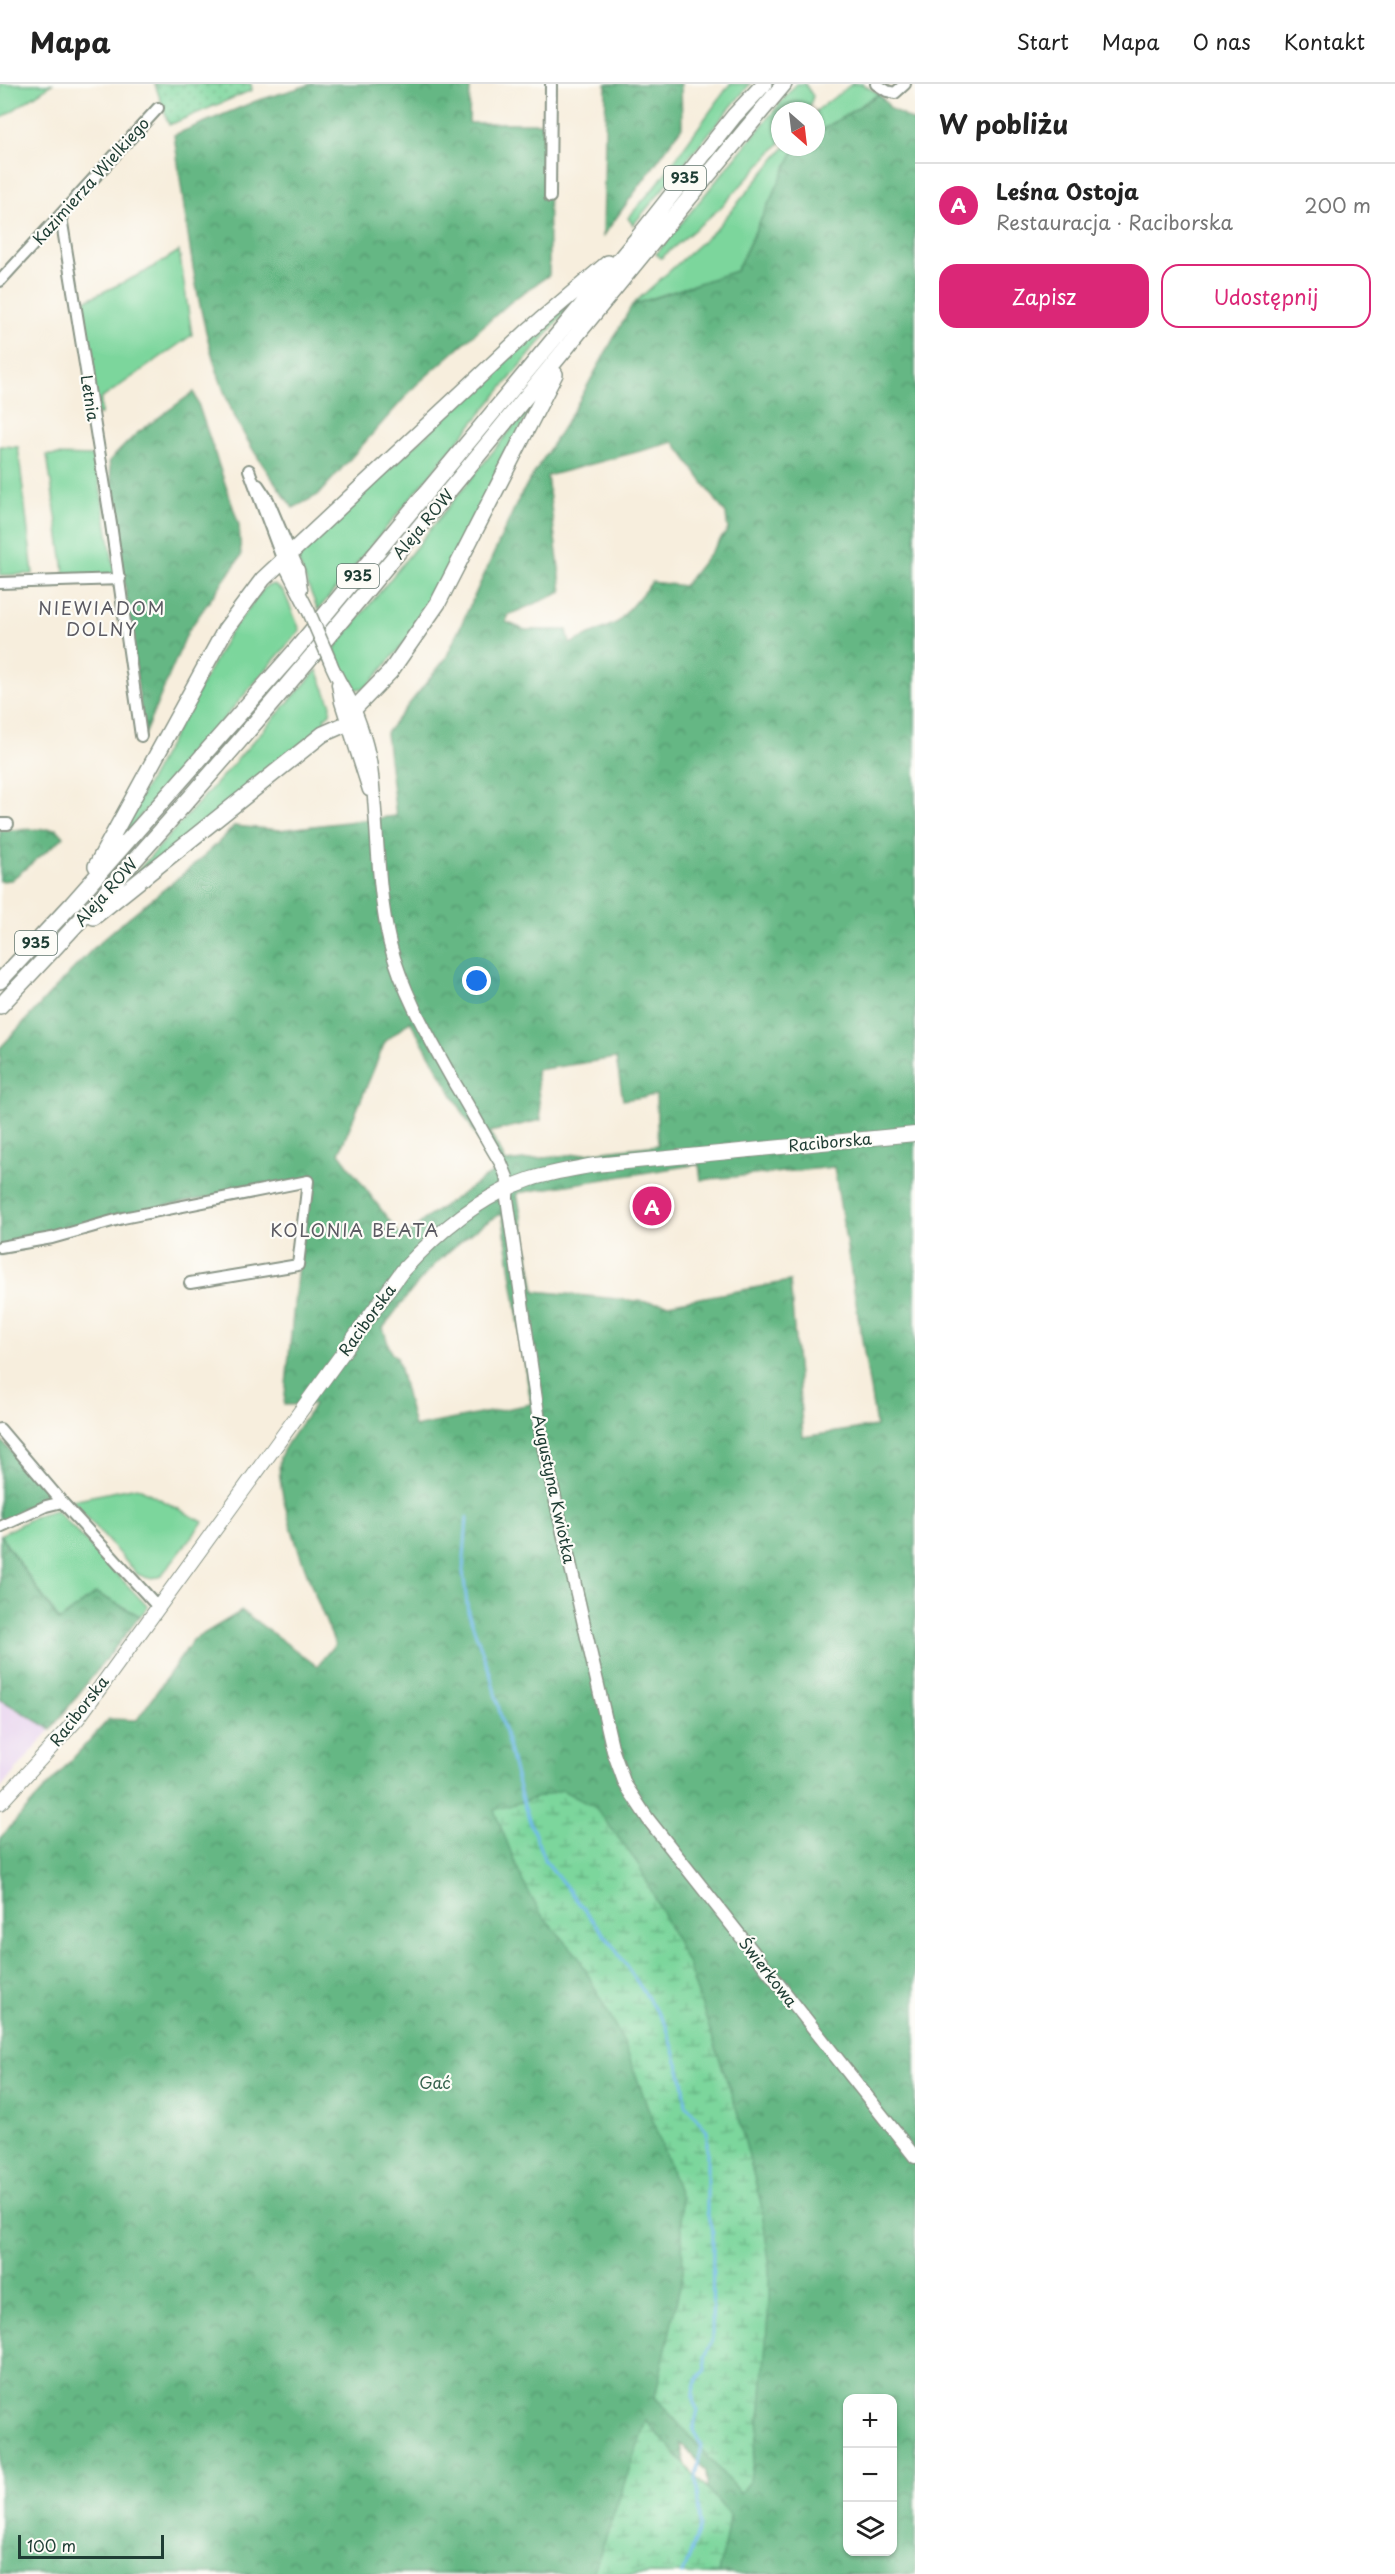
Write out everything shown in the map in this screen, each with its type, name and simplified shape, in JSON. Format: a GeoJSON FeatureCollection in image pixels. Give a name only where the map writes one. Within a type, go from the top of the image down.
{"type":"FeatureCollection","features":[{"type":"Feature","properties":{"kind":"main road","name":"Aleja ROW"},"geometry":{"type":"LineString","coordinates":[[0,981],[72,904],[294,652],[636,240],[734,116],[764,84]]}},
{"type":"Feature","properties":{"kind":"main road","name":"Aleja ROW"},"geometry":{"type":"LineString","coordinates":[[0,1006],[65,938],[258,719],[568,348],[784,84]]}},
{"type":"Feature","properties":{"kind":"main road"},"geometry":{"type":"LineString","coordinates":[[72,904],[111,842],[225,630],[249,596],[286,556],[529,330],[636,240]]}},
{"type":"Feature","properties":{"kind":"main road"},"geometry":{"type":"LineString","coordinates":[[65,938],[323,734],[351,716],[395,665],[438,603],[568,348]]}},
{"type":"Feature","properties":{"kind":"main road","name":"Raciborska"},"geometry":{"type":"LineString","coordinates":[[0,1803],[78,1718],[404,1270],[455,1220],[509,1188],[552,1173],[595,1165],[915,1134]]}},
{"type":"Feature","properties":{"kind":"street"},"geometry":{"type":"LineString","coordinates":[[550,196],[551,84]]}},
{"type":"Feature","properties":{"kind":"street"},"geometry":{"type":"LineString","coordinates":[[876,84],[895,93],[905,84]]}},
{"type":"Feature","properties":{"kind":"street","name":"Kazimierza Wielkiego"},"geometry":{"type":"LineString","coordinates":[[0,281],[61,217],[158,108]]}},
{"type":"Feature","properties":{"kind":"street","name":"Letnia"},"geometry":{"type":"LineString","coordinates":[[61,217],[120,579],[141,735]]}},
{"type":"Feature","properties":{"kind":"street"},"geometry":{"type":"LineString","coordinates":[[249,470],[268,500],[286,556],[249,470]]}},
{"type":"Feature","properties":{"kind":"street","name":"Augustyna Kwiotka"},"geometry":{"type":"LineString","coordinates":[[286,556],[298,570],[301,594],[337,680],[341,702],[351,716],[364,777],[372,797],[379,842],[382,898],[395,962],[426,1034],[501,1163],[508,1180],[507,1198],[542,1441],[613,1751],[625,1784]]}},
{"type":"Feature","properties":{"kind":"street"},"geometry":{"type":"LineString","coordinates":[[0,583],[120,579]]}},
{"type":"Feature","properties":{"kind":"street"},"geometry":{"type":"LineString","coordinates":[[0,1247],[52,1238],[123,1218],[308,1181],[298,1265],[190,1283]]}},
{"type":"Feature","properties":{"kind":"street"},"geometry":{"type":"LineString","coordinates":[[0,1429],[62,1502],[158,1607]]}},
{"type":"Feature","properties":{"kind":"street"},"geometry":{"type":"LineString","coordinates":[[0,1527],[46,1506],[62,1502]]}},
{"type":"Feature","properties":{"kind":"street","name":"Świerkowa"},"geometry":{"type":"LineString","coordinates":[[625,1784],[648,1819],[915,2157]]}},
{"type":"Feature","properties":{"kind":"shaded area"},"geometry":{"type":"Polygon","coordinates":[[[0,1699],[51,1729],[0,1789],[0,1699]]]}},
{"type":"Feature","properties":{"kind":"green space"},"geometry":{"type":"Polygon","coordinates":[[[0,84],[52,84],[0,119],[0,84]]]}},
{"type":"Feature","properties":{"kind":"green space"},"geometry":{"type":"Polygon","coordinates":[[[155,84],[251,84],[252,90],[169,125],[155,84]]]}},
{"type":"Feature","properties":{"kind":"green space"},"geometry":{"type":"Polygon","coordinates":[[[312,84],[470,84],[469,123],[548,123],[549,275],[514,299],[415,386],[318,495],[293,508],[238,424],[214,363],[193,266],[174,135],[256,101],[312,84]]]}},
{"type":"Feature","properties":{"kind":"green space"},"geometry":{"type":"Polygon","coordinates":[[[606,84],[681,84],[682,127],[603,236],[606,84]]]}},
{"type":"Feature","properties":{"kind":"green space"},"geometry":{"type":"Polygon","coordinates":[[[730,84],[750,84],[633,225],[628,218],[658,183],[730,84]]]}},
{"type":"Feature","properties":{"kind":"green space"},"geometry":{"type":"Polygon","coordinates":[[[796,84],[805,84],[813,96],[811,102],[781,102],[796,84]]]}},
{"type":"Feature","properties":{"kind":"green space"},"geometry":{"type":"Polygon","coordinates":[[[852,84],[862,84],[879,94],[825,128],[825,104],[852,84]]]}},
{"type":"Feature","properties":{"kind":"green space","name":"Gać"},"geometry":{"type":"Polygon","coordinates":[[[879,94],[891,109],[915,122],[915,2574],[709,2574],[711,2529],[706,2471],[680,2442],[686,2468],[669,2574],[0,2574],[0,1838],[109,1719],[137,1720],[193,1640],[242,1611],[317,1666],[335,1644],[299,1551],[283,1498],[280,1475],[282,1453],[315,1404],[284,1405],[298,1265],[311,1178],[111,1216],[50,1233],[40,1244],[0,1255],[0,1048],[98,944],[202,858],[234,826],[280,830],[396,816],[386,733],[446,658],[520,496],[575,408],[632,305],[736,271],[792,156],[825,156],[825,128],[879,94]],[[674,442],[547,476],[562,592],[508,615],[506,622],[525,630],[567,630],[570,644],[618,622],[652,582],[684,586],[728,530],[726,514],[674,442]],[[410,1021],[385,1042],[339,1153],[403,1239],[425,1219],[496,1170],[410,1021]],[[616,1058],[536,1070],[541,1120],[490,1132],[506,1162],[658,1145],[656,1095],[623,1100],[616,1058]],[[699,1164],[517,1193],[535,1291],[668,1304],[790,1281],[803,1437],[876,1426],[834,1167],[701,1180],[699,1164]],[[502,1213],[450,1250],[422,1278],[383,1328],[391,1353],[397,1357],[414,1427],[531,1404],[502,1213]]]}},
{"type":"Feature","properties":{"kind":"green space"},"geometry":{"type":"Polygon","coordinates":[[[771,114],[771,153],[720,208],[661,258],[656,254],[771,114]]]}},
{"type":"Feature","properties":{"kind":"green space"},"geometry":{"type":"Polygon","coordinates":[[[777,156],[792,156],[736,271],[632,305],[715,230],[777,156]]]}},
{"type":"Feature","properties":{"kind":"green space"},"geometry":{"type":"Polygon","coordinates":[[[179,251],[192,335],[101,399],[101,414],[97,415],[80,303],[145,272],[179,251]]]}},
{"type":"Feature","properties":{"kind":"green space"},"geometry":{"type":"Polygon","coordinates":[[[590,282],[318,610],[296,556],[590,282]]]}},
{"type":"Feature","properties":{"kind":"green space"},"geometry":{"type":"Polygon","coordinates":[[[194,392],[239,525],[241,556],[188,631],[144,735],[109,461],[136,434],[194,392]]]}},
{"type":"Feature","properties":{"kind":"green space"},"geometry":{"type":"Polygon","coordinates":[[[536,398],[442,583],[414,631],[365,688],[356,689],[347,681],[334,649],[536,398]]]}},
{"type":"Feature","properties":{"kind":"green space"},"geometry":{"type":"Polygon","coordinates":[[[0,446],[18,447],[33,574],[0,575],[0,446]]]}},
{"type":"Feature","properties":{"kind":"green space"},"geometry":{"type":"Polygon","coordinates":[[[47,455],[95,456],[115,574],[65,577],[47,455]]]}},
{"type":"Feature","properties":{"kind":"green space"},"geometry":{"type":"Polygon","coordinates":[[[273,584],[284,592],[300,630],[112,849],[229,634],[265,587],[273,584]]]}},
{"type":"Feature","properties":{"kind":"green space"},"geometry":{"type":"Polygon","coordinates":[[[317,670],[331,705],[330,713],[324,718],[327,725],[118,893],[317,670]]]}},
{"type":"Feature","properties":{"kind":"green space"},"geometry":{"type":"Polygon","coordinates":[[[57,829],[64,837],[11,880],[0,881],[0,830],[57,829]]]}},
{"type":"Feature","properties":{"kind":"green space"},"geometry":{"type":"Polygon","coordinates":[[[0,1439],[54,1498],[0,1522],[0,1439]]]}},
{"type":"Feature","properties":{"kind":"green space"},"geometry":{"type":"Polygon","coordinates":[[[137,1487],[203,1522],[160,1577],[148,1578],[137,1574],[72,1500],[137,1487]]]}},
{"type":"Feature","properties":{"kind":"green space"},"geometry":{"type":"Polygon","coordinates":[[[56,1510],[148,1607],[140,1616],[96,1593],[60,1621],[0,1535],[38,1515],[56,1510]]]}},
{"type":"Feature","properties":{"kind":"green space"},"geometry":{"type":"Polygon","coordinates":[[[0,1535],[59,1621],[96,1593],[140,1616],[51,1729],[0,1699],[0,1535]]]}},
{"type":"Feature","properties":{"kind":"green space"},"geometry":{"type":"Polygon","coordinates":[[[562,1790],[596,1808],[638,1864],[688,1965],[737,2111],[761,2204],[769,2261],[769,2300],[761,2409],[750,2480],[740,2493],[655,2397],[683,2273],[681,2198],[624,2043],[578,1956],[541,1914],[523,1882],[494,1810],[562,1790]]]}},
{"type":"Feature","properties":{"kind":"green space"},"geometry":{"type":"Polygon","coordinates":[[[646,2421],[730,2515],[719,2574],[593,2574],[646,2421]]]}},
{"type":"Feature","properties":{"kind":"waterway"},"geometry":{"type":"LineString","coordinates":[[467,1517],[463,1571],[468,1612],[490,1673],[522,1800],[544,1859],[613,1946],[666,2025],[683,2080],[686,2105],[707,2131],[707,2212],[713,2234],[712,2341],[705,2357],[706,2370],[698,2378],[693,2394],[698,2410],[693,2430],[701,2445],[696,2478],[700,2527],[683,2574]]}},
{"type":"Feature","properties":{"kind":"place","name":"Leśna Ostoja"},"geometry":{"type":"Point","coordinates":[652,1206]}},
{"type":"Feature","properties":{"kind":"district","name":"NIEWIADOM DOLNY"},"geometry":{"type":"Point","coordinates":[102,619]}},
{"type":"Feature","properties":{"kind":"district","name":"KOLONIA BEATA"},"geometry":{"type":"Point","coordinates":[355,1231]}}]}
